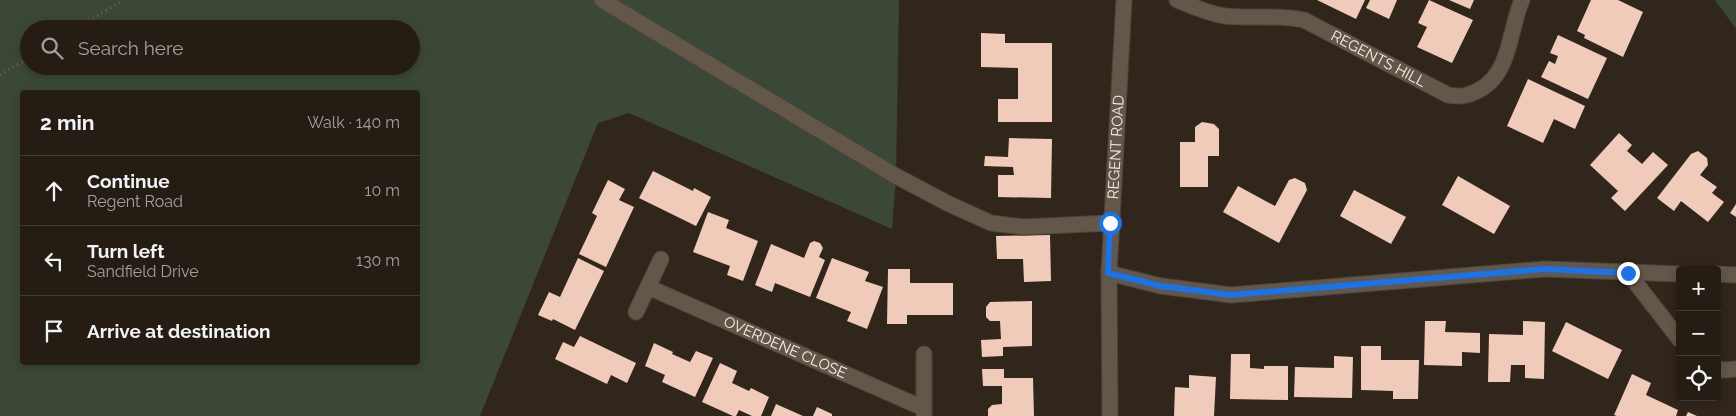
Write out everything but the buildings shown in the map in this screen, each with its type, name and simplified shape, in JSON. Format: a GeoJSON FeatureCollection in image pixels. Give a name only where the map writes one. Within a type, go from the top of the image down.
{"type":"FeatureCollection","features":[{"type":"Feature","properties":{"kind":"street"},"geometry":{"type":"LineString","coordinates":[[602,0],[896,176],[949,204],[991,223],[1024,226],[1110,223]]}},
{"type":"Feature","properties":{"kind":"street","name":"REGENT ROAD"},"geometry":{"type":"LineString","coordinates":[[1110,416],[1108,273],[1124,0]]}},
{"type":"Feature","properties":{"kind":"street","name":"REGENTS HILL"},"geometry":{"type":"LineString","coordinates":[[1177,0],[1215,14],[1227,16],[1288,16],[1304,20],[1448,96],[1466,96],[1489,85],[1504,62],[1522,0]]}},
{"type":"Feature","properties":{"kind":"street"},"geometry":{"type":"LineString","coordinates":[[636,312],[661,259]]}},
{"type":"Feature","properties":{"kind":"street"},"geometry":{"type":"LineString","coordinates":[[1108,273],[1161,286],[1231,295],[1545,269],[1676,274]]}},
{"type":"Feature","properties":{"kind":"street"},"geometry":{"type":"LineString","coordinates":[[1628,273],[1676,335]]}},
{"type":"Feature","properties":{"kind":"street"},"geometry":{"type":"LineString","coordinates":[[1721,274],[1736,275]]}},
{"type":"Feature","properties":{"kind":"street","name":"OVERDENE CLOSE"},"geometry":{"type":"LineString","coordinates":[[648,288],[924,412],[924,354]]}},
{"type":"Feature","properties":{"kind":"street"},"geometry":{"type":"LineString","coordinates":[[1721,370],[1736,368]]}},
{"type":"Feature","properties":{"kind":"path"},"geometry":{"type":"LineString","coordinates":[[91,20],[123,0]]}},
{"type":"Feature","properties":{"kind":"path"},"geometry":{"type":"LineString","coordinates":[[0,75],[20,63]]}},
{"type":"Feature","properties":{"kind":"green space"},"geometry":{"type":"Polygon","coordinates":[[[0,0],[899,0],[896,176],[892,229],[629,113],[598,123],[480,416],[0,416],[0,0]]]}},
{"type":"Feature","properties":{"kind":"green space"},"geometry":{"type":"Polygon","coordinates":[[[1715,0],[1736,0],[1736,29],[1715,0]]]}},
{"type":"Feature","properties":{"kind":"route"},"geometry":{"type":"LineString","coordinates":[[1110,223],[1108,273],[1161,286],[1231,295],[1545,269],[1628,273]]}}]}
